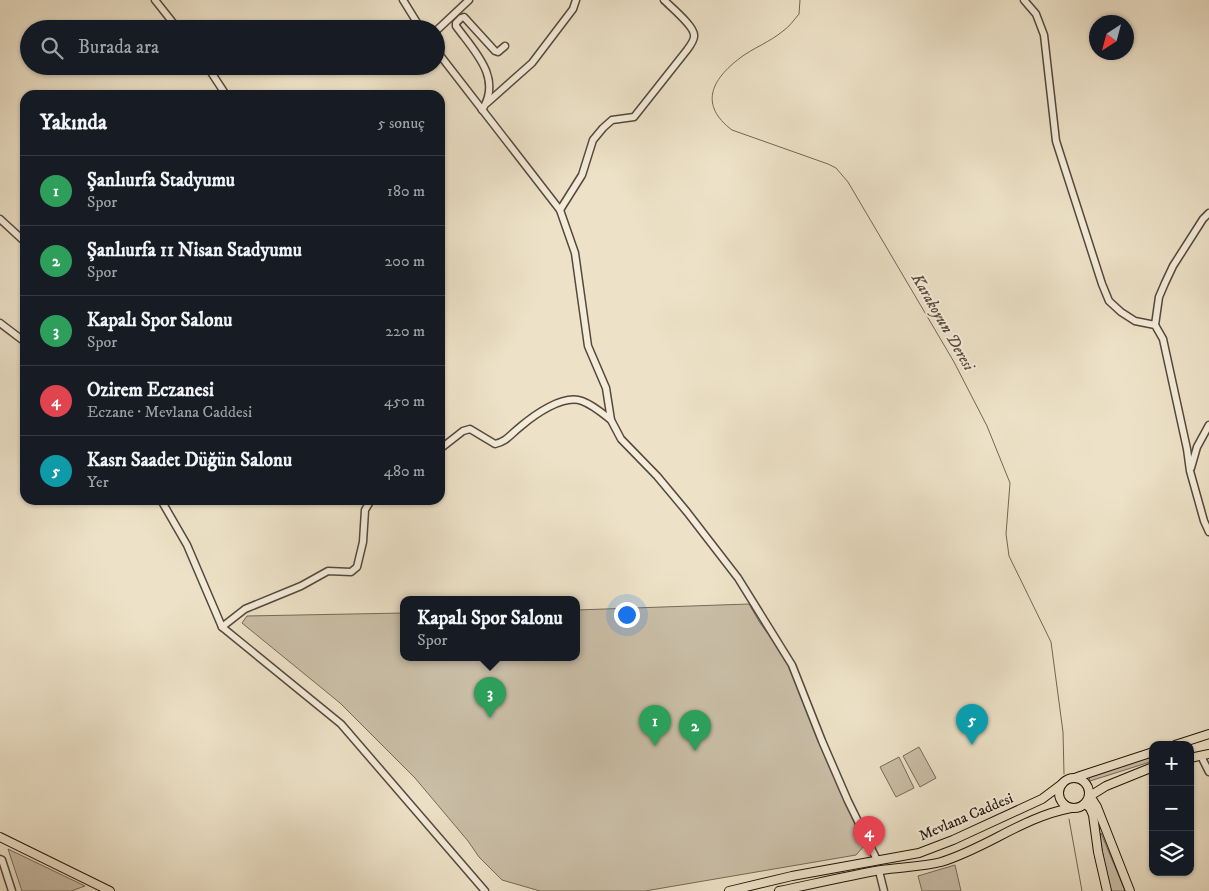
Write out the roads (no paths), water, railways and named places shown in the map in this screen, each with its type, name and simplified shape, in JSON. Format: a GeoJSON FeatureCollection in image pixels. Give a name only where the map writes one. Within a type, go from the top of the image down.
{"type":"FeatureCollection","features":[{"type":"Feature","properties":{"kind":"main road"},"geometry":{"type":"LineString","coordinates":[[1187,741],[1209,734]]}},
{"type":"Feature","properties":{"kind":"main road"},"geometry":{"type":"LineString","coordinates":[[1071,808],[1060,799],[1060,789],[1065,781],[1149,753]]}},
{"type":"Feature","properties":{"kind":"main road"},"geometry":{"type":"LineString","coordinates":[[1194,757],[1209,754]]}},
{"type":"Feature","properties":{"kind":"main road"},"geometry":{"type":"LineString","coordinates":[[779,891],[880,871],[940,862],[980,847],[1031,820],[1054,811],[1076,809],[1085,804],[1090,796],[1106,786],[1149,769]]}},
{"type":"Feature","properties":{"kind":"main road"},"geometry":{"type":"LineString","coordinates":[[1074,778],[1084,781],[1090,790],[1090,796],[1097,807],[1130,891]]}},
{"type":"Feature","properties":{"kind":"main road","name":"Mevlana Caddesi"},"geometry":{"type":"LineString","coordinates":[[729,891],[792,876],[919,853],[953,840],[1042,799],[1062,784]]}},
{"type":"Feature","properties":{"kind":"main road"},"geometry":{"type":"LineString","coordinates":[[1085,804],[1093,814],[1098,852],[1107,891]]}},
{"type":"Feature","properties":{"kind":"main road"},"geometry":{"type":"LineString","coordinates":[[0,837],[110,891]]}},
{"type":"Feature","properties":{"kind":"street"},"geometry":{"type":"LineString","coordinates":[[155,0],[171,20]]}},
{"type":"Feature","properties":{"kind":"street"},"geometry":{"type":"LineString","coordinates":[[403,0],[415,20]]}},
{"type":"Feature","properties":{"kind":"street"},"geometry":{"type":"LineString","coordinates":[[445,23],[469,0]]}},
{"type":"Feature","properties":{"kind":"street"},"geometry":{"type":"LineString","coordinates":[[484,107],[532,63],[573,9],[576,0]]}},
{"type":"Feature","properties":{"kind":"street"},"geometry":{"type":"LineString","coordinates":[[560,210],[582,175],[593,140],[612,120],[634,117],[687,50],[695,35],[692,28],[664,0]]}},
{"type":"Feature","properties":{"kind":"street"},"geometry":{"type":"LineString","coordinates":[[1024,0],[1036,14],[1044,36],[1056,141],[1102,284],[1109,301],[1122,312],[1135,321],[1155,325]]}},
{"type":"Feature","properties":{"kind":"street"},"geometry":{"type":"LineString","coordinates":[[484,107],[489,95],[489,73],[456,26],[456,23],[464,17],[495,51],[498,52],[505,46]]}},
{"type":"Feature","properties":{"kind":"street"},"geometry":{"type":"LineString","coordinates":[[445,61],[484,107],[560,210],[575,253],[588,346],[606,388],[611,420],[621,439],[675,498],[738,578],[792,665],[829,758],[877,860]]}},
{"type":"Feature","properties":{"kind":"street"},"geometry":{"type":"LineString","coordinates":[[213,75],[223,90]]}},
{"type":"Feature","properties":{"kind":"street"},"geometry":{"type":"LineString","coordinates":[[1209,213],[1203,219],[1169,275],[1159,296],[1155,325],[1163,339],[1190,471],[1204,521],[1209,532]]}},
{"type":"Feature","properties":{"kind":"street"},"geometry":{"type":"LineString","coordinates":[[0,219],[20,237]]}},
{"type":"Feature","properties":{"kind":"street"},"geometry":{"type":"LineString","coordinates":[[0,323],[20,338]]}},
{"type":"Feature","properties":{"kind":"street"},"geometry":{"type":"LineString","coordinates":[[445,445],[463,431],[470,429],[495,444],[505,441],[528,420],[564,400],[580,400],[611,420]]}},
{"type":"Feature","properties":{"kind":"street"},"geometry":{"type":"LineString","coordinates":[[1190,471],[1197,447],[1209,425]]}},
{"type":"Feature","properties":{"kind":"street"},"geometry":{"type":"LineString","coordinates":[[165,505],[187,545],[222,627],[341,724],[484,891]]}},
{"type":"Feature","properties":{"kind":"street"},"geometry":{"type":"LineString","coordinates":[[222,627],[245,609],[301,586],[328,571],[352,572],[357,567],[364,542],[365,510],[368,505]]}},
{"type":"Feature","properties":{"kind":"street"},"geometry":{"type":"LineString","coordinates":[[1200,756],[1209,772]]}},
{"type":"Feature","properties":{"kind":"street"},"geometry":{"type":"LineString","coordinates":[[0,859],[2,860],[12,891]]}},
{"type":"Feature","properties":{"kind":"street"},"geometry":{"type":"LineString","coordinates":[[880,871],[884,891]]}},
{"type":"Feature","properties":{"kind":"waterway","name":"Karakoyun Deresi"},"geometry":{"type":"LineString","coordinates":[[800,0],[799,14],[787,28],[740,58],[722,75],[713,93],[712,102],[715,111],[732,130],[836,168],[848,182],[954,362],[987,426],[1010,483],[1006,534],[1009,556],[1051,642],[1063,732],[1064,774]]}},
{"type":"Feature","properties":{"kind":"waterway","name":"Karakoyun Deresi"},"geometry":{"type":"LineString","coordinates":[[1069,819],[1082,891]]}},
{"type":"Feature","properties":{"kind":"place","name":"Kapalı Spor Salonu"},"geometry":{"type":"Point","coordinates":[490,718]}},
{"type":"Feature","properties":{"kind":"place","name":"Kasrı Saadet Düğün Salonu"},"geometry":{"type":"Point","coordinates":[972,745]}},
{"type":"Feature","properties":{"kind":"place","name":"Şanlıurfa Stadyumu"},"geometry":{"type":"Point","coordinates":[655,746]}},
{"type":"Feature","properties":{"kind":"place","name":"Şanlıurfa 11 Nisan Stadyumu"},"geometry":{"type":"Point","coordinates":[695,751]}},
{"type":"Feature","properties":{"kind":"place","name":"Ozirem Eczanesi"},"geometry":{"type":"Point","coordinates":[869,857]}}]}
